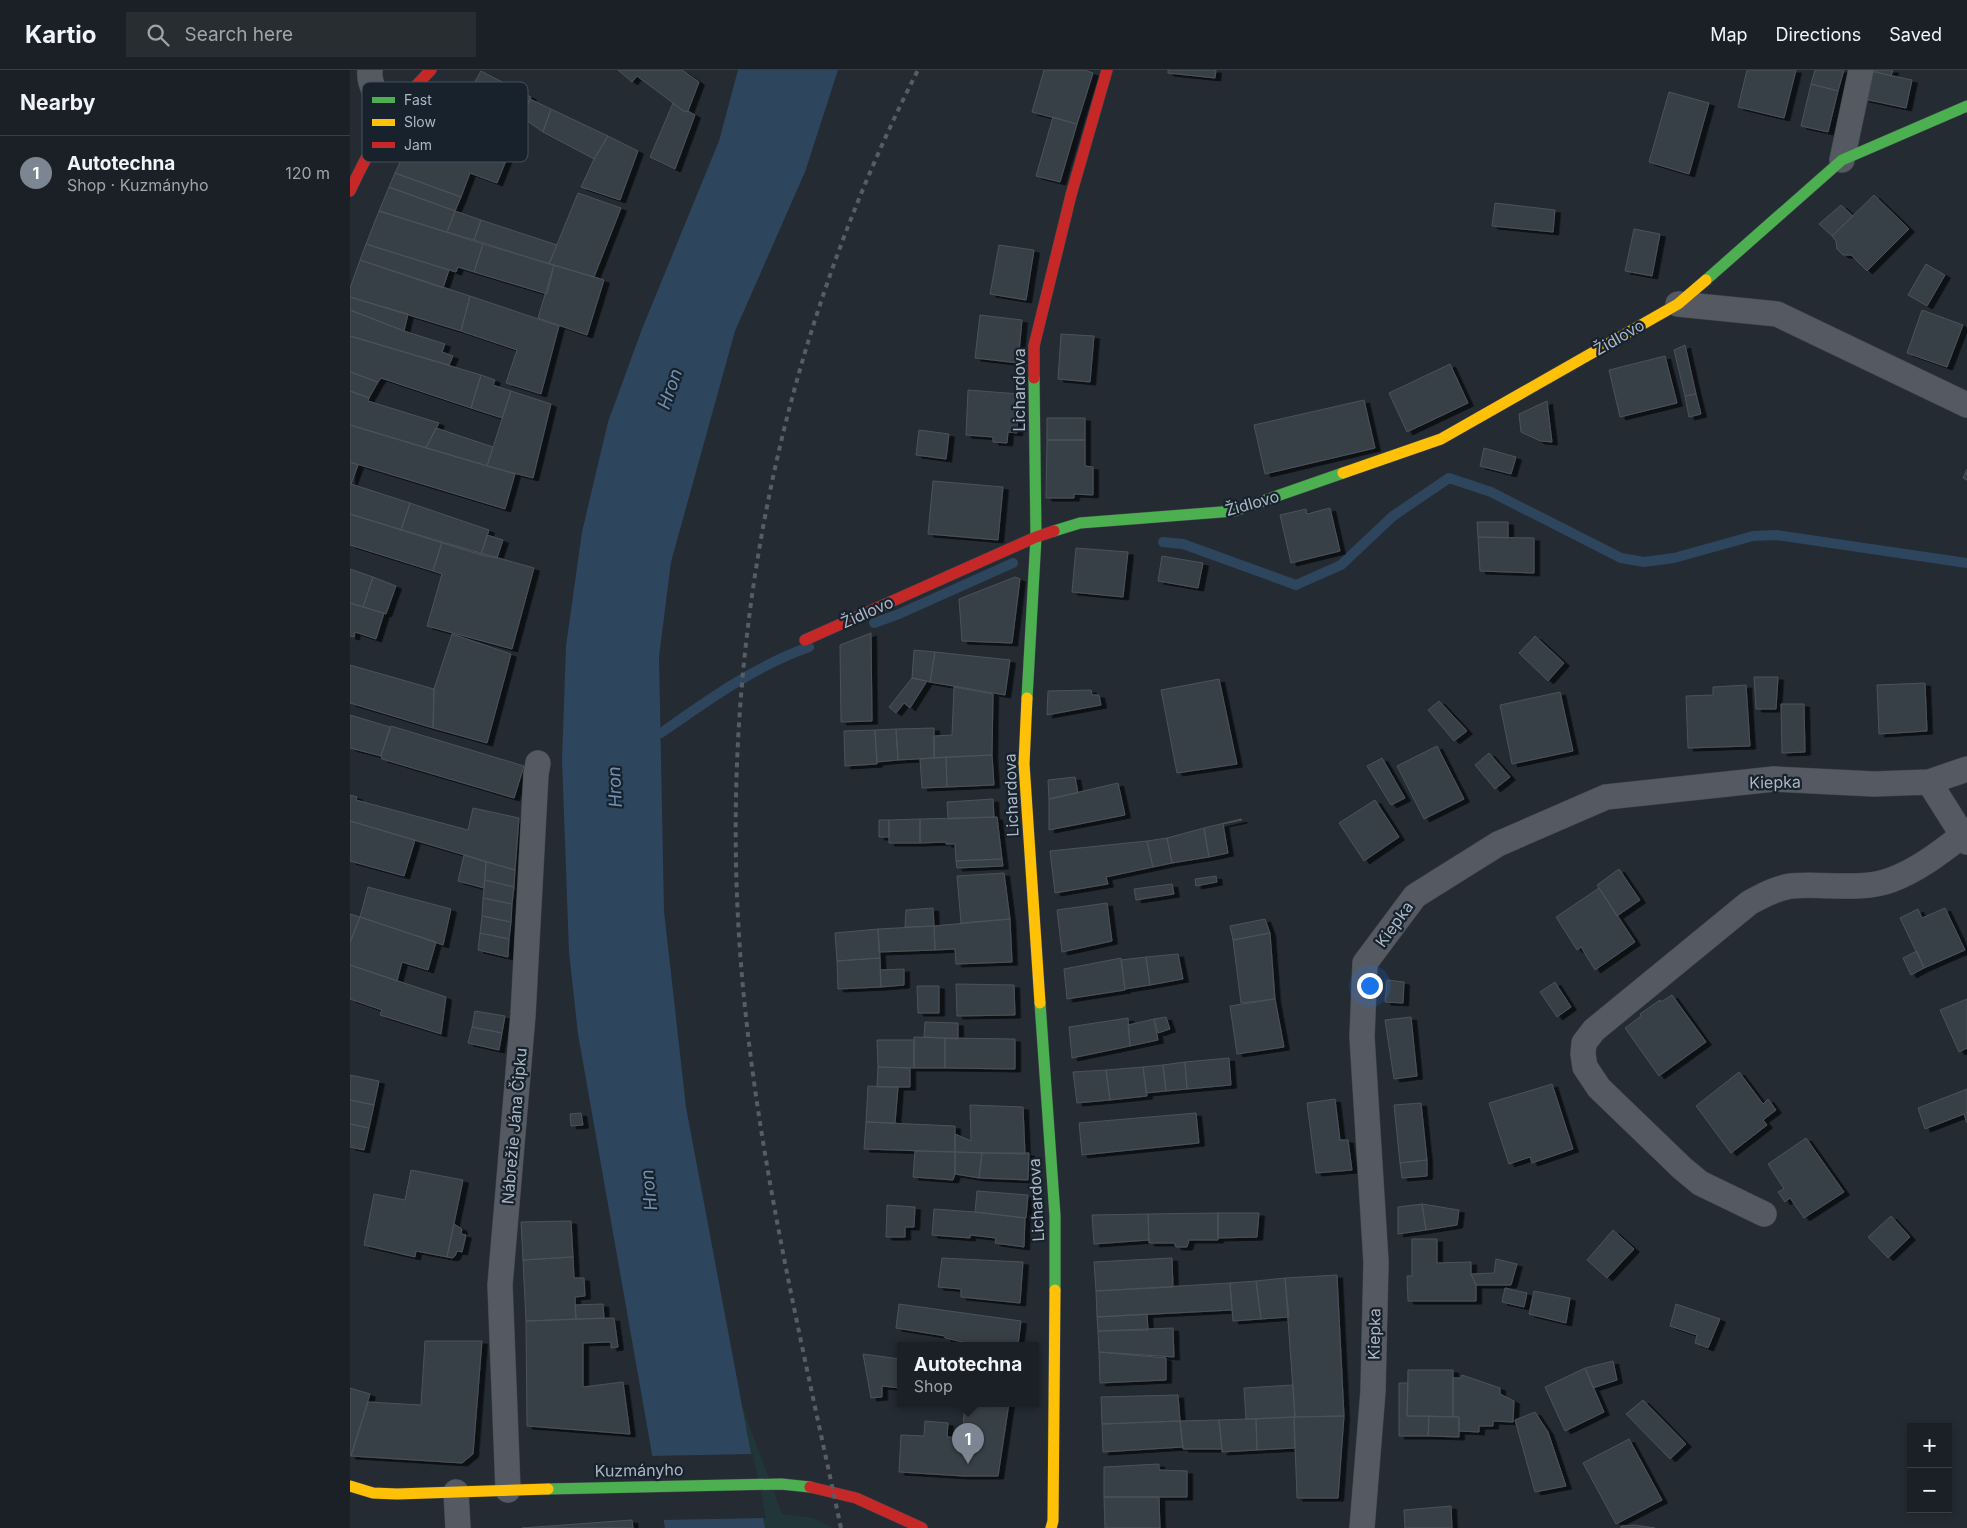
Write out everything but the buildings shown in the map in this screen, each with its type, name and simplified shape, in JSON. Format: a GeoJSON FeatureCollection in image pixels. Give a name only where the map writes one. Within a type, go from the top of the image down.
{"type":"FeatureCollection","features":[{"type":"Feature","properties":{"kind":"street"},"geometry":{"type":"LineString","coordinates":[[420,82],[431,70]]}},
{"type":"Feature","properties":{"kind":"street","name":"Lichardova"},"geometry":{"type":"LineString","coordinates":[[1051,1528],[1053,1521],[1055,1216],[1024,764],[1036,537],[1034,346],[1070,195],[1107,70]]}},
{"type":"Feature","properties":{"kind":"street"},"geometry":{"type":"LineString","coordinates":[[1842,160],[1861,70]]}},
{"type":"Feature","properties":{"kind":"street","name":"Židlovo"},"geometry":{"type":"LineString","coordinates":[[805,640],[1036,537],[1080,523],[1234,511],[1441,439],[1678,304],[1842,160],[1967,106]]}},
{"type":"Feature","properties":{"kind":"street"},"geometry":{"type":"LineString","coordinates":[[350,191],[364,162]]}},
{"type":"Feature","properties":{"kind":"street"},"geometry":{"type":"LineString","coordinates":[[1678,304],[1777,314],[1967,405]]}},
{"type":"Feature","properties":{"kind":"street","name":"Nábrežie Jána Čipku"},"geometry":{"type":"LineString","coordinates":[[508,1490],[500,1285],[523,1015],[538,763]]}},
{"type":"Feature","properties":{"kind":"street","name":"Kiepka"},"geometry":{"type":"LineString","coordinates":[[1362,1528],[1373,1391],[1376,1262],[1362,1037],[1365,963],[1414,896],[1498,844],[1606,797],[1774,779],[1874,784],[1929,782],[1967,769]]}},
{"type":"Feature","properties":{"kind":"street"},"geometry":{"type":"LineString","coordinates":[[1764,1214],[1700,1183],[1682,1168],[1599,1088],[1585,1068],[1584,1043],[1594,1030],[1748,903],[1775,890],[1792,886],[1862,885],[1890,881],[1920,867],[1965,838],[1929,782]]}},
{"type":"Feature","properties":{"kind":"street","name":"Kuzmányho"},"geometry":{"type":"LineString","coordinates":[[350,1486],[374,1493],[397,1494],[781,1484],[815,1487],[856,1498],[922,1528]]}},
{"type":"Feature","properties":{"kind":"street"},"geometry":{"type":"LineString","coordinates":[[456,1492],[458,1528]]}},
{"type":"Feature","properties":{"kind":"green space"},"geometry":{"type":"Polygon","coordinates":[[[741,1403],[782,1514],[814,1518],[833,1528],[765,1528],[741,1403]]]}},
{"type":"Feature","properties":{"kind":"water","name":"Hron"},"geometry":{"type":"Polygon","coordinates":[[[738,70],[838,70],[805,172],[735,331],[671,562],[659,657],[664,911],[686,1107],[765,1528],[665,1528],[578,1034],[569,952],[562,760],[566,646],[582,532],[608,422],[642,329],[719,141],[738,70]]]}},
{"type":"Feature","properties":{"kind":"pier"},"geometry":{"type":"Polygon","coordinates":[[[753,1454],[766,1518],[661,1520],[649,1456],[753,1454]]]}},
{"type":"Feature","properties":{"kind":"waterway"},"geometry":{"type":"LineString","coordinates":[[1163,542],[1183,544],[1296,585],[1341,565],[1393,516],[1449,478],[1491,492],[1621,558],[1644,562],[1674,558],[1753,536],[1776,535],[1967,563]]}},
{"type":"Feature","properties":{"kind":"waterway"},"geometry":{"type":"LineString","coordinates":[[874,623],[899,614],[1013,563]]}},
{"type":"Feature","properties":{"kind":"waterway"},"geometry":{"type":"LineString","coordinates":[[650,736],[661,733],[714,696],[751,674],[809,647]]}},
{"type":"Feature","properties":{"kind":"railway"},"geometry":{"type":"LineString","coordinates":[[841,1528],[788,1278],[755,1089],[747,1026],[737,902],[736,779],[745,657],[762,535],[788,416],[822,298],[866,183],[918,70]]}},
{"type":"Feature","properties":{"kind":"traffic: fast"},"geometry":{"type":"LineString","coordinates":[[1706,280],[1842,160],[1967,106]]}},
{"type":"Feature","properties":{"kind":"traffic: fast"},"geometry":{"type":"LineString","coordinates":[[1027,698],[1036,537],[1034,378]]}},
{"type":"Feature","properties":{"kind":"traffic: fast"},"geometry":{"type":"LineString","coordinates":[[1054,531],[1080,523],[1234,511],[1343,473]]}},
{"type":"Feature","properties":{"kind":"traffic: fast"},"geometry":{"type":"LineString","coordinates":[[1040,1003],[1055,1216],[1055,1290]]}},
{"type":"Feature","properties":{"kind":"traffic: fast"},"geometry":{"type":"LineString","coordinates":[[548,1489],[781,1484],[810,1487]]}},
{"type":"Feature","properties":{"kind":"traffic: slow"},"geometry":{"type":"LineString","coordinates":[[1343,473],[1441,439],[1678,304],[1706,280]]}},
{"type":"Feature","properties":{"kind":"traffic: slow"},"geometry":{"type":"LineString","coordinates":[[1027,698],[1024,764],[1040,1003]]}},
{"type":"Feature","properties":{"kind":"traffic: slow"},"geometry":{"type":"LineString","coordinates":[[1051,1528],[1053,1521],[1055,1290]]}},
{"type":"Feature","properties":{"kind":"traffic: slow"},"geometry":{"type":"LineString","coordinates":[[350,1486],[373,1493],[397,1494],[548,1489]]}},
{"type":"Feature","properties":{"kind":"traffic: jam"},"geometry":{"type":"LineString","coordinates":[[419,82],[431,70]]}},
{"type":"Feature","properties":{"kind":"traffic: jam"},"geometry":{"type":"LineString","coordinates":[[1034,378],[1034,346],[1071,195],[1107,70]]}},
{"type":"Feature","properties":{"kind":"traffic: jam"},"geometry":{"type":"LineString","coordinates":[[350,191],[364,162]]}},
{"type":"Feature","properties":{"kind":"traffic: jam"},"geometry":{"type":"LineString","coordinates":[[805,640],[1036,537],[1054,531]]}},
{"type":"Feature","properties":{"kind":"traffic: jam"},"geometry":{"type":"LineString","coordinates":[[810,1487],[856,1498],[922,1528]]}},
{"type":"Feature","properties":{"kind":"place","name":"Autotechna"},"geometry":{"type":"Point","coordinates":[968,1464]}}]}
